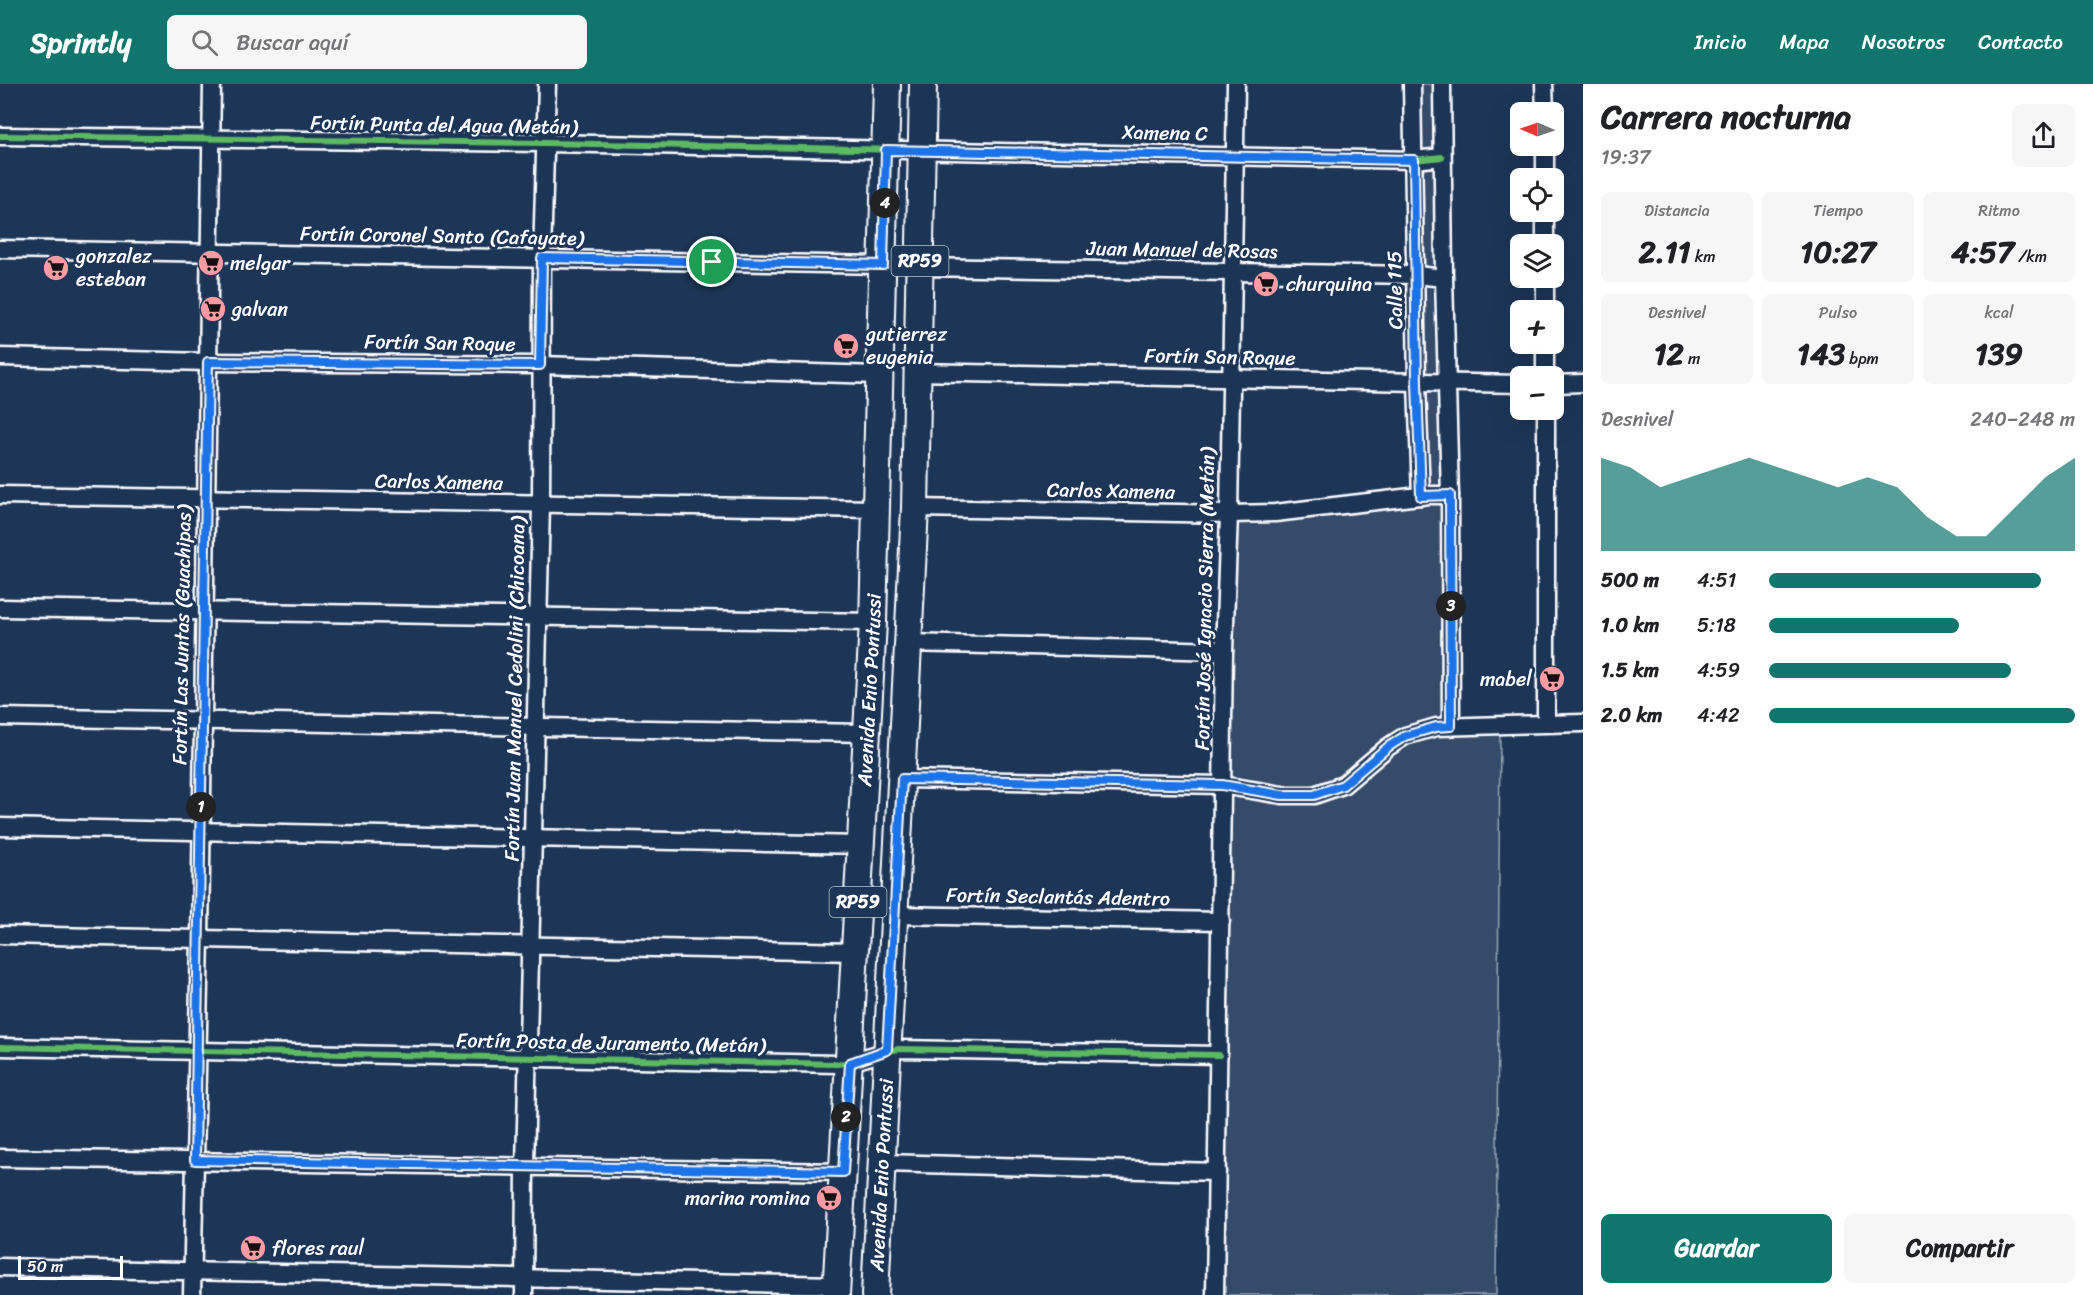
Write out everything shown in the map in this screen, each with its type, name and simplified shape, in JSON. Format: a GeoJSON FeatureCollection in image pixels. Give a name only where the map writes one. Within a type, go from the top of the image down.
{"type":"FeatureCollection","features":[{"type":"Feature","properties":{"kind":"main road","name":"Avenida Enio Pontussi"},"geometry":{"type":"LineString","coordinates":[[837,1290],[873,622],[887,84]]}},
{"type":"Feature","properties":{"kind":"main road","name":"Avenida Enio Pontussi"},"geometry":{"type":"LineString","coordinates":[[874,1295],[915,508],[923,84]]}},
{"type":"Feature","properties":{"kind":"street","name":"Fortín Las Juntas (Guachipas)"},"geometry":{"type":"LineString","coordinates":[[192,1295],[200,939],[212,84]]}},
{"type":"Feature","properties":{"kind":"street","name":"Fortín Juan Manuel Cedolini (Chicoana)"},"geometry":{"type":"LineString","coordinates":[[524,1295],[541,505],[540,365],[547,84]]}},
{"type":"Feature","properties":{"kind":"street","name":"Fortín José Ignacio Sierra (Metán)"},"geometry":{"type":"LineString","coordinates":[[1215,1295],[1224,651],[1229,514],[1236,84]]}},
{"type":"Feature","properties":{"kind":"street","name":"Calle 115"},"geometry":{"type":"LineString","coordinates":[[1412,84],[1421,496]]}},
{"type":"Feature","properties":{"kind":"street"},"geometry":{"type":"LineString","coordinates":[[1442,84],[1450,495],[1451,726]]}},
{"type":"Feature","properties":{"kind":"street"},"geometry":{"type":"LineString","coordinates":[[1544,84],[1545,102]]}},
{"type":"Feature","properties":{"kind":"street","name":"Fortín Punta del Agua (Metán)"},"geometry":{"type":"LineString","coordinates":[[0,136],[211,137],[886,150]]}},
{"type":"Feature","properties":{"kind":"street","name":"Xamena C"},"geometry":{"type":"LineString","coordinates":[[886,150],[1414,160],[1442,157]]}},
{"type":"Feature","properties":{"kind":"street","name":"Fortín Coronel Santo (Cafayate)"},"geometry":{"type":"LineString","coordinates":[[0,249],[883,265]]}},
{"type":"Feature","properties":{"kind":"street","name":"Juan Manuel de Rosas"},"geometry":{"type":"LineString","coordinates":[[920,267],[1233,271],[1416,275],[1444,278]]}},
{"type":"Feature","properties":{"kind":"street","name":"Fortín San Roque"},"geometry":{"type":"LineString","coordinates":[[0,357],[208,362],[540,365],[879,375]]}},
{"type":"Feature","properties":{"kind":"street","name":"Fortín San Roque"},"geometry":{"type":"LineString","coordinates":[[917,372],[1510,384]]}},
{"type":"Feature","properties":{"kind":"street"},"geometry":{"type":"LineString","coordinates":[[1564,384],[1583,383]]}},
{"type":"Feature","properties":{"kind":"street"},"geometry":{"type":"LineString","coordinates":[[1546,420],[1546,723]]}},
{"type":"Feature","properties":{"kind":"street","name":"Carlos Xamena"},"geometry":{"type":"LineString","coordinates":[[0,495],[876,509]]}},
{"type":"Feature","properties":{"kind":"street","name":"Carlos Xamena"},"geometry":{"type":"LineString","coordinates":[[915,508],[1275,513],[1421,496],[1450,495]]}},
{"type":"Feature","properties":{"kind":"street"},"geometry":{"type":"LineString","coordinates":[[0,608],[873,622]]}},
{"type":"Feature","properties":{"kind":"street"},"geometry":{"type":"LineString","coordinates":[[908,644],[1224,651]]}},
{"type":"Feature","properties":{"kind":"street"},"geometry":{"type":"LineString","coordinates":[[0,717],[866,733]]}},
{"type":"Feature","properties":{"kind":"street"},"geometry":{"type":"LineString","coordinates":[[902,779],[1222,785],[1301,796],[1321,793],[1343,785],[1388,747],[1405,736],[1436,727],[1583,723]]}},
{"type":"Feature","properties":{"kind":"street"},"geometry":{"type":"LineString","coordinates":[[0,827],[861,845]]}},
{"type":"Feature","properties":{"kind":"street","name":"Fortín Seclantás Adentro"},"geometry":{"type":"LineString","coordinates":[[894,915],[1221,921]]}},
{"type":"Feature","properties":{"kind":"street"},"geometry":{"type":"LineString","coordinates":[[0,935],[855,952]]}},
{"type":"Feature","properties":{"kind":"street","name":"Fortín Posta de Juramento (Metán)"},"geometry":{"type":"LineString","coordinates":[[0,1047],[825,1064],[850,1063],[887,1050],[911,1049],[1219,1056]]}},
{"type":"Feature","properties":{"kind":"street"},"geometry":{"type":"LineString","coordinates":[[0,1158],[843,1172]]}},
{"type":"Feature","properties":{"kind":"street"},"geometry":{"type":"LineString","coordinates":[[882,1163],[1217,1172]]}},
{"type":"Feature","properties":{"kind":"street"},"geometry":{"type":"LineString","coordinates":[[0,1267],[524,1278],[837,1290]]}},
{"type":"Feature","properties":{"kind":"shaded area"},"geometry":{"type":"Polygon","coordinates":[[[1413,84],[1440,84],[1452,727],[1500,727],[1496,1295],[1218,1295],[1232,516],[1421,500],[1413,84]]]}},
{"type":"Feature","properties":{"kind":"cycle path"},"geometry":{"type":"LineString","coordinates":[[0,136],[546,143],[1414,160],[1442,157]]}},
{"type":"Feature","properties":{"kind":"cycle path"},"geometry":{"type":"LineString","coordinates":[[0,1047],[837,1064],[899,1049],[1219,1055]]}},
{"type":"Feature","properties":{"kind":"place","name":"melgar"},"geometry":{"type":"Point","coordinates":[211,263]}},
{"type":"Feature","properties":{"kind":"place","name":"gonzalez esteban"},"geometry":{"type":"Point","coordinates":[56,268]}},
{"type":"Feature","properties":{"kind":"place","name":"churquina"},"geometry":{"type":"Point","coordinates":[1266,284]}},
{"type":"Feature","properties":{"kind":"place","name":"galvan"},"geometry":{"type":"Point","coordinates":[213,309]}},
{"type":"Feature","properties":{"kind":"place","name":"gutierrez eugenia"},"geometry":{"type":"Point","coordinates":[846,346]}},
{"type":"Feature","properties":{"kind":"place","name":"mabel"},"geometry":{"type":"Point","coordinates":[1552,679]}},
{"type":"Feature","properties":{"kind":"place","name":"marina romina"},"geometry":{"type":"Point","coordinates":[829,1198]}},
{"type":"Feature","properties":{"kind":"place","name":"flores raul"},"geometry":{"type":"Point","coordinates":[253,1248]}},
{"type":"Feature","properties":{"kind":"route"},"geometry":{"type":"LineString","coordinates":[[886,150],[1414,160],[1421,496],[1450,495],[1451,726],[1436,727],[1405,736],[1388,747],[1343,785],[1314,795],[1282,795],[1222,785],[902,779],[887,1050],[850,1063],[843,1172],[195,1160],[208,362],[540,365],[542,258],[712,262],[883,265],[886,150]]}}]}
